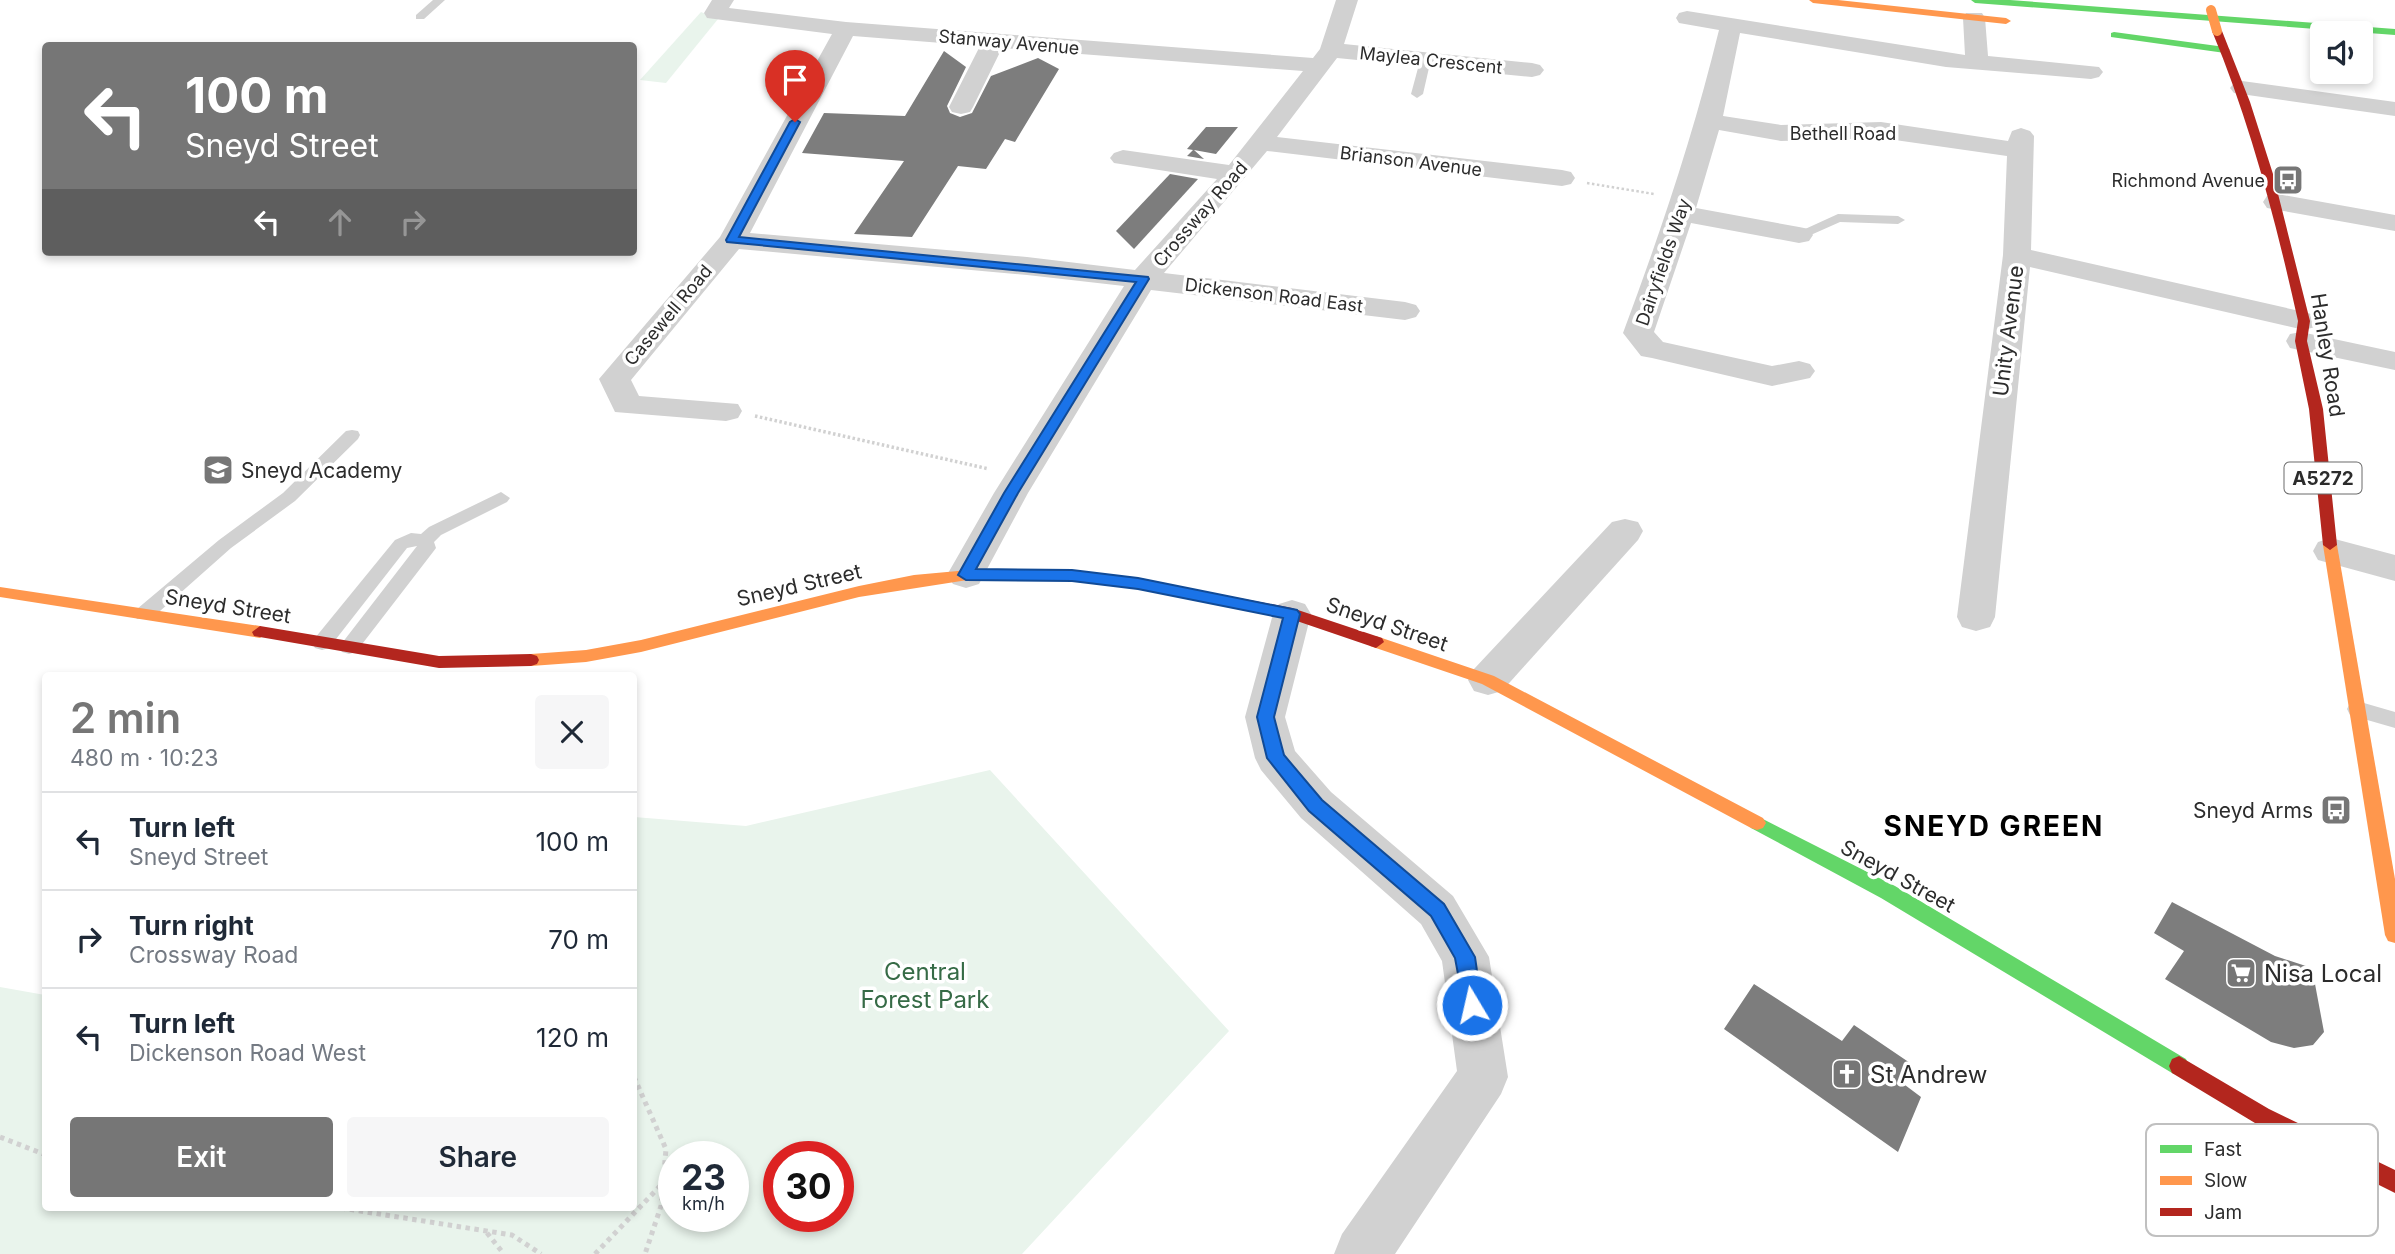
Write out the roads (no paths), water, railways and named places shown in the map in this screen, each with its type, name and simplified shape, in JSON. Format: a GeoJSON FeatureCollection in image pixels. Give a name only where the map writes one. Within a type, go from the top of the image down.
{"type":"FeatureCollection","features":[{"type":"Feature","properties":{"kind":"main road"},"geometry":{"type":"LineString","coordinates":[[1813,0],[2395,32]]}},
{"type":"Feature","properties":{"kind":"main road"},"geometry":{"type":"LineString","coordinates":[[2209,6],[2395,23]]}},
{"type":"Feature","properties":{"kind":"main road","name":"Hanley Road"},"geometry":{"type":"LineString","coordinates":[[2209,6],[2242,88],[2260,156],[2277,202],[2316,409],[2331,551],[2395,935]]}},
{"type":"Feature","properties":{"kind":"main road"},"geometry":{"type":"LineString","coordinates":[[1974,9],[2024,23]]}},
{"type":"Feature","properties":{"kind":"main road"},"geometry":{"type":"LineString","coordinates":[[2102,33],[2225,50]]}},
{"type":"Feature","properties":{"kind":"main road","name":"Sneyd Street"},"geometry":{"type":"LineString","coordinates":[[0,592],[349,647],[435,669],[554,659],[644,645],[877,588],[966,575],[1072,576],[1138,584],[1292,614],[1488,680],[1888,892],[2278,1124]]}},
{"type":"Feature","properties":{"kind":"main road","name":"Sneyd Street"},"geometry":{"type":"LineString","coordinates":[[2378,1174],[2395,1182]]}},
{"type":"Feature","properties":{"kind":"street","name":"Stanway Avenue"},"geometry":{"type":"LineString","coordinates":[[723,0],[715,13],[846,29],[994,41],[1325,57]]}},
{"type":"Feature","properties":{"kind":"street","name":"Crossway Road"},"geometry":{"type":"LineString","coordinates":[[966,575],[1021,476],[1143,279],[1236,174],[1325,57],[1347,0]]}},
{"type":"Feature","properties":{"kind":"street"},"geometry":{"type":"LineString","coordinates":[[1974,9],[1977,61]]}},
{"type":"Feature","properties":{"kind":"street"},"geometry":{"type":"LineString","coordinates":[[1687,18],[1946,60],[2091,72]]}},
{"type":"Feature","properties":{"kind":"street","name":"Dairyfields Way"},"geometry":{"type":"LineString","coordinates":[[1731,25],[1709,121],[1683,206],[1638,333],[1652,349],[1772,376],[1799,371]]}},
{"type":"Feature","properties":{"kind":"street","name":"Casewell Road"},"geometry":{"type":"LineString","coordinates":[[726,411],[627,405],[615,379],[732,240],[846,29]]}},
{"type":"Feature","properties":{"kind":"street"},"geometry":{"type":"LineString","coordinates":[[961,107],[994,41]]}},
{"type":"Feature","properties":{"kind":"street","name":"Maylea Crescent"},"geometry":{"type":"LineString","coordinates":[[1325,57],[1425,59],[1532,70]]}},
{"type":"Feature","properties":{"kind":"street"},"geometry":{"type":"LineString","coordinates":[[2242,88],[2395,109]]}},
{"type":"Feature","properties":{"kind":"street","name":"Bethell Road"},"geometry":{"type":"LineString","coordinates":[[1709,121],[1782,133],[1881,130],[2020,143],[2017,255]]}},
{"type":"Feature","properties":{"kind":"street","name":"Brianson Avenue"},"geometry":{"type":"LineString","coordinates":[[1259,143],[1562,178]]}},
{"type":"Feature","properties":{"kind":"street"},"geometry":{"type":"LineString","coordinates":[[1123,158],[1236,174]]}},
{"type":"Feature","properties":{"kind":"street"},"geometry":{"type":"LineString","coordinates":[[2277,202],[2395,223]]}},
{"type":"Feature","properties":{"kind":"street"},"geometry":{"type":"LineString","coordinates":[[1683,206],[1799,235]]}},
{"type":"Feature","properties":{"kind":"street","name":"Dickenson Road East"},"geometry":{"type":"LineString","coordinates":[[732,240],[1143,279],[1405,311]]}},
{"type":"Feature","properties":{"kind":"street","name":"Unity Avenue"},"geometry":{"type":"LineString","coordinates":[[1976,617],[2017,255],[2302,331],[2395,361]]}},
{"type":"Feature","properties":{"kind":"street"},"geometry":{"type":"LineString","coordinates":[[1488,680],[1625,531]]}},
{"type":"Feature","properties":{"kind":"street"},"geometry":{"type":"LineString","coordinates":[[2331,551],[2395,568]]}},
{"type":"Feature","properties":{"kind":"street"},"geometry":{"type":"LineString","coordinates":[[1292,614],[1265,717],[1276,758],[1315,805],[1437,910],[1465,957],[1483,1077],[1362,1254]]}},
{"type":"Feature","properties":{"kind":"lane"},"geometry":{"type":"LineString","coordinates":[[420,17],[440,0]]}},
{"type":"Feature","properties":{"kind":"lane"},"geometry":{"type":"LineString","coordinates":[[1417,94],[1425,59]]}},
{"type":"Feature","properties":{"kind":"lane"},"geometry":{"type":"LineString","coordinates":[[1799,235],[1838,218],[1898,219]]}},
{"type":"Feature","properties":{"kind":"lane"},"geometry":{"type":"LineString","coordinates":[[144,614],[225,544],[289,496],[352,435]]}},
{"type":"Feature","properties":{"kind":"lane"},"geometry":{"type":"LineString","coordinates":[[322,643],[401,544],[411,539],[425,540],[435,531],[501,498]]}},
{"type":"Feature","properties":{"kind":"lane"},"geometry":{"type":"LineString","coordinates":[[349,647],[427,548],[425,540]]}},
{"type":"Feature","properties":{"kind":"lane"},"geometry":{"type":"LineString","coordinates":[[2357,709],[2395,720]]}},
{"type":"Feature","properties":{"kind":"place","name":"Richmond Avenue"},"geometry":{"type":"Point","coordinates":[2288,180]}},
{"type":"Feature","properties":{"kind":"place","name":"Sneyd Academy"},"geometry":{"type":"Point","coordinates":[218,470]}},
{"type":"Feature","properties":{"kind":"place","name":"Sneyd Arms"},"geometry":{"type":"Point","coordinates":[2336,810]}},
{"type":"Feature","properties":{"kind":"place","name":"Nisa Local"},"geometry":{"type":"Point","coordinates":[2241,973]}},
{"type":"Feature","properties":{"kind":"place","name":"St Andrew"},"geometry":{"type":"Point","coordinates":[1847,1074]}},
{"type":"Feature","properties":{"kind":"district","name":"SNEYD GREEN"},"geometry":{"type":"Point","coordinates":[1994,826]}},
{"type":"Feature","properties":{"kind":"park label","name":"Central Forest Park"},"geometry":{"type":"Point","coordinates":[925,985]}}]}
